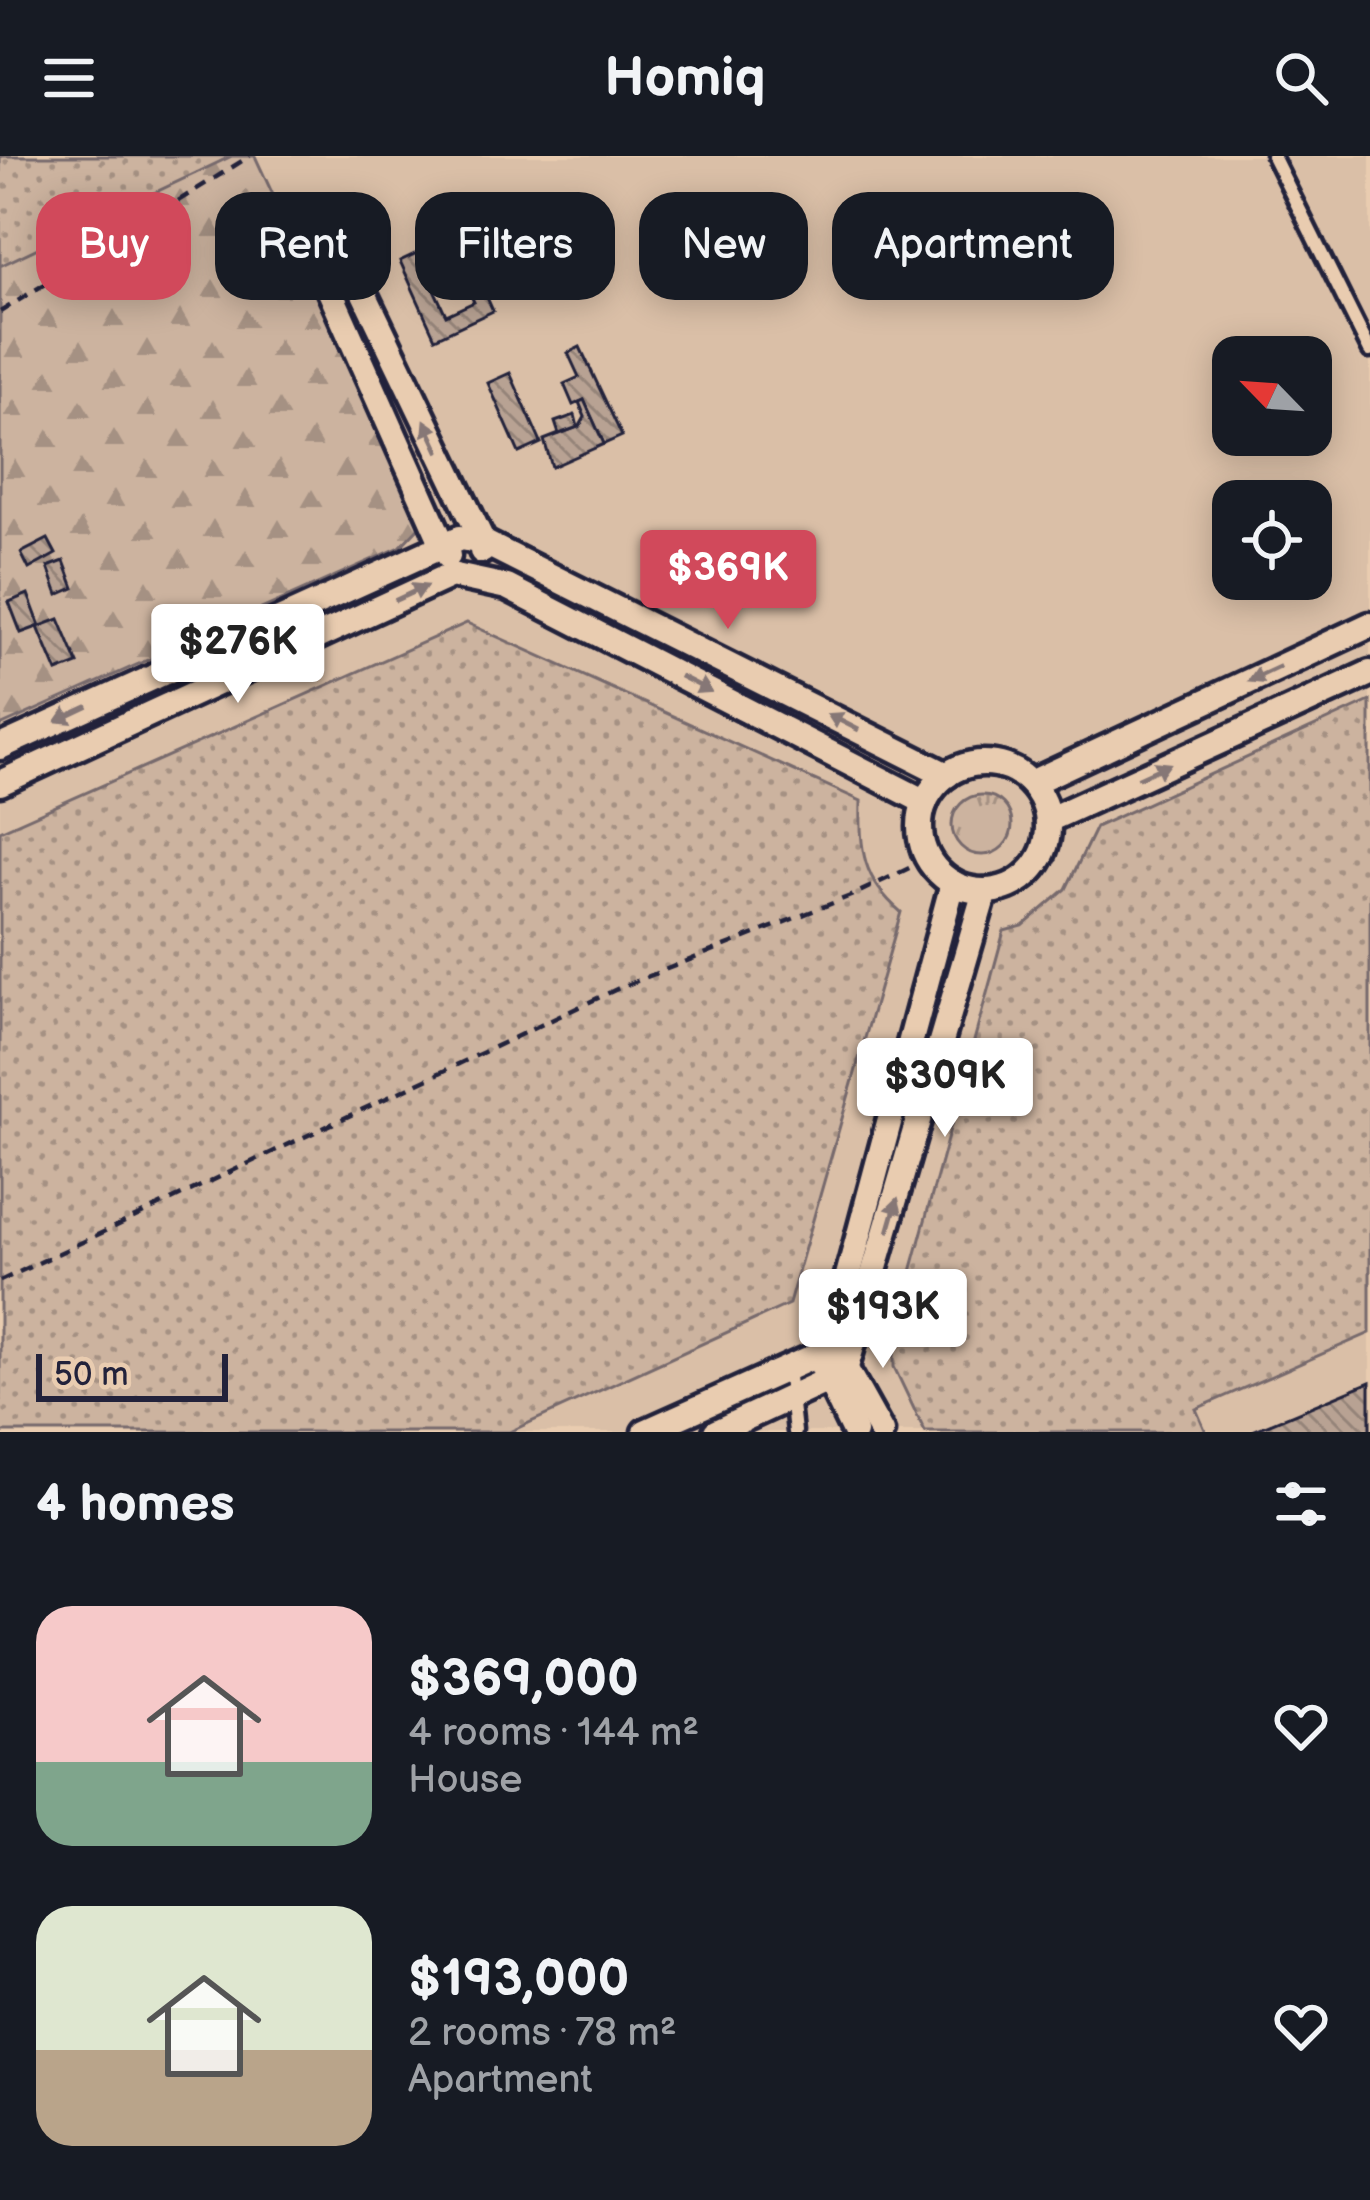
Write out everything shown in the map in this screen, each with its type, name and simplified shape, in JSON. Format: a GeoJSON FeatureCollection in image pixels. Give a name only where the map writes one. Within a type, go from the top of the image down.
{"type":"FeatureCollection","features":[{"type":"Feature","properties":{"kind":"street"},"geometry":{"type":"LineString","coordinates":[[451,575],[445,541],[309,244],[335,233],[482,542],[478,577]]}},
{"type":"Feature","properties":{"kind":"street"},"geometry":{"type":"LineString","coordinates":[[0,747],[445,541],[482,542],[947,775]]}},
{"type":"Feature","properties":{"kind":"street"},"geometry":{"type":"LineString","coordinates":[[0,783],[451,575],[478,577],[926,802]]}},
{"type":"Feature","properties":{"kind":"street"},"geometry":{"type":"LineString","coordinates":[[1031,783],[1370,625]]}},
{"type":"Feature","properties":{"kind":"street"},"geometry":{"type":"LineString","coordinates":[[1048,820],[1370,673]]}},
{"type":"Feature","properties":{"kind":"street"},"geometry":{"type":"LineString","coordinates":[[984,763],[1010,768],[1031,783],[1048,820],[1045,846],[1032,869],[1011,885],[985,891],[953,884],[928,859],[920,831],[926,802],[947,775],[984,763]]}},
{"type":"Feature","properties":{"kind":"street"},"geometry":{"type":"LineString","coordinates":[[646,1432],[823,1349],[953,884]]}},
{"type":"Feature","properties":{"kind":"street"},"geometry":{"type":"LineString","coordinates":[[854,1432],[838,1373],[985,891]]}},
{"type":"Feature","properties":{"kind":"street"},"geometry":{"type":"LineString","coordinates":[[823,1349],[881,1432]]}},
{"type":"Feature","properties":{"kind":"street"},"geometry":{"type":"LineString","coordinates":[[716,1432],[838,1373]]}},
{"type":"Feature","properties":{"kind":"lane"},"geometry":{"type":"LineString","coordinates":[[1273,156],[1370,350]]}},
{"type":"Feature","properties":{"kind":"lane"},"geometry":{"type":"LineString","coordinates":[[788,1368],[795,1432]]}},
{"type":"Feature","properties":{"kind":"path"},"geometry":{"type":"LineString","coordinates":[[0,312],[250,156]]}},
{"type":"Feature","properties":{"kind":"path"},"geometry":{"type":"LineString","coordinates":[[0,1281],[598,998],[928,859]]}},
{"type":"Feature","properties":{"kind":"shaded area"},"geometry":{"type":"Polygon","coordinates":[[[0,156],[1370,156],[1370,1432],[0,1432],[0,156]]]}},
{"type":"Feature","properties":{"kind":"green space"},"geometry":{"type":"Polygon","coordinates":[[[0,156],[237,156],[180,192],[36,192],[36,284],[0,307],[0,156]]]}},
{"type":"Feature","properties":{"kind":"green space"},"geometry":{"type":"Polygon","coordinates":[[[232,156],[255,156],[272,192],[215,192],[215,300],[322,300],[419,510],[418,528],[400,547],[0,726],[0,266],[36,249],[36,300],[191,300],[191,192],[156,192],[232,156]]]}},
{"type":"Feature","properties":{"kind":"green space"},"geometry":{"type":"Polygon","coordinates":[[[467,623],[861,801],[866,862],[878,888],[901,912],[789,1304],[509,1432],[0,1432],[0,831],[467,623]]]}},
{"type":"Feature","properties":{"kind":"green space"},"geometry":{"type":"Polygon","coordinates":[[[1370,701],[1370,1333],[1196,1409],[1206,1432],[925,1432],[894,1367],[894,1334],[1004,931],[1023,926],[1066,889],[1096,827],[1370,701]]]}},
{"type":"Feature","properties":{"kind":"green space"},"geometry":{"type":"Polygon","coordinates":[[[982,795],[1003,804],[1012,825],[1003,846],[982,855],[961,846],[952,825],[961,804],[982,795]]]}},
{"type":"Feature","properties":{"kind":"building"},"geometry":{"type":"Polygon","coordinates":[[[415,254],[415,294],[400,261],[415,254]]]}},
{"type":"Feature","properties":{"kind":"building"},"geometry":{"type":"Polygon","coordinates":[[[418,300],[439,300],[446,315],[488,300],[493,311],[435,338],[418,300]]]}},
{"type":"Feature","properties":{"kind":"building"},"geometry":{"type":"Polygon","coordinates":[[[580,347],[622,436],[604,444],[584,400],[573,405],[564,384],[579,377],[568,353],[580,347]]]}},
{"type":"Feature","properties":{"kind":"building"},"geometry":{"type":"Polygon","coordinates":[[[510,373],[541,443],[519,453],[488,383],[510,373]]]}},
{"type":"Feature","properties":{"kind":"building"},"geometry":{"type":"Polygon","coordinates":[[[584,400],[604,444],[552,467],[544,440],[580,426],[585,417],[579,402],[584,400]]]}},
{"type":"Feature","properties":{"kind":"building"},"geometry":{"type":"Polygon","coordinates":[[[575,415],[578,427],[559,434],[555,422],[575,415]]]}},
{"type":"Feature","properties":{"kind":"building"},"geometry":{"type":"Polygon","coordinates":[[[48,539],[56,554],[29,569],[21,553],[48,539]]]}},
{"type":"Feature","properties":{"kind":"building"},"geometry":{"type":"Polygon","coordinates":[[[64,561],[74,588],[58,595],[48,567],[64,561]]]}},
{"type":"Feature","properties":{"kind":"building"},"geometry":{"type":"Polygon","coordinates":[[[28,594],[40,626],[21,633],[9,602],[28,594]]]}},
{"type":"Feature","properties":{"kind":"building"},"geometry":{"type":"Polygon","coordinates":[[[59,619],[78,664],[57,672],[38,627],[59,619]]]}},
{"type":"Feature","properties":{"kind":"building"},"geometry":{"type":"Polygon","coordinates":[[[1370,1382],[1370,1432],[1253,1431],[1370,1382]]]}}]}
